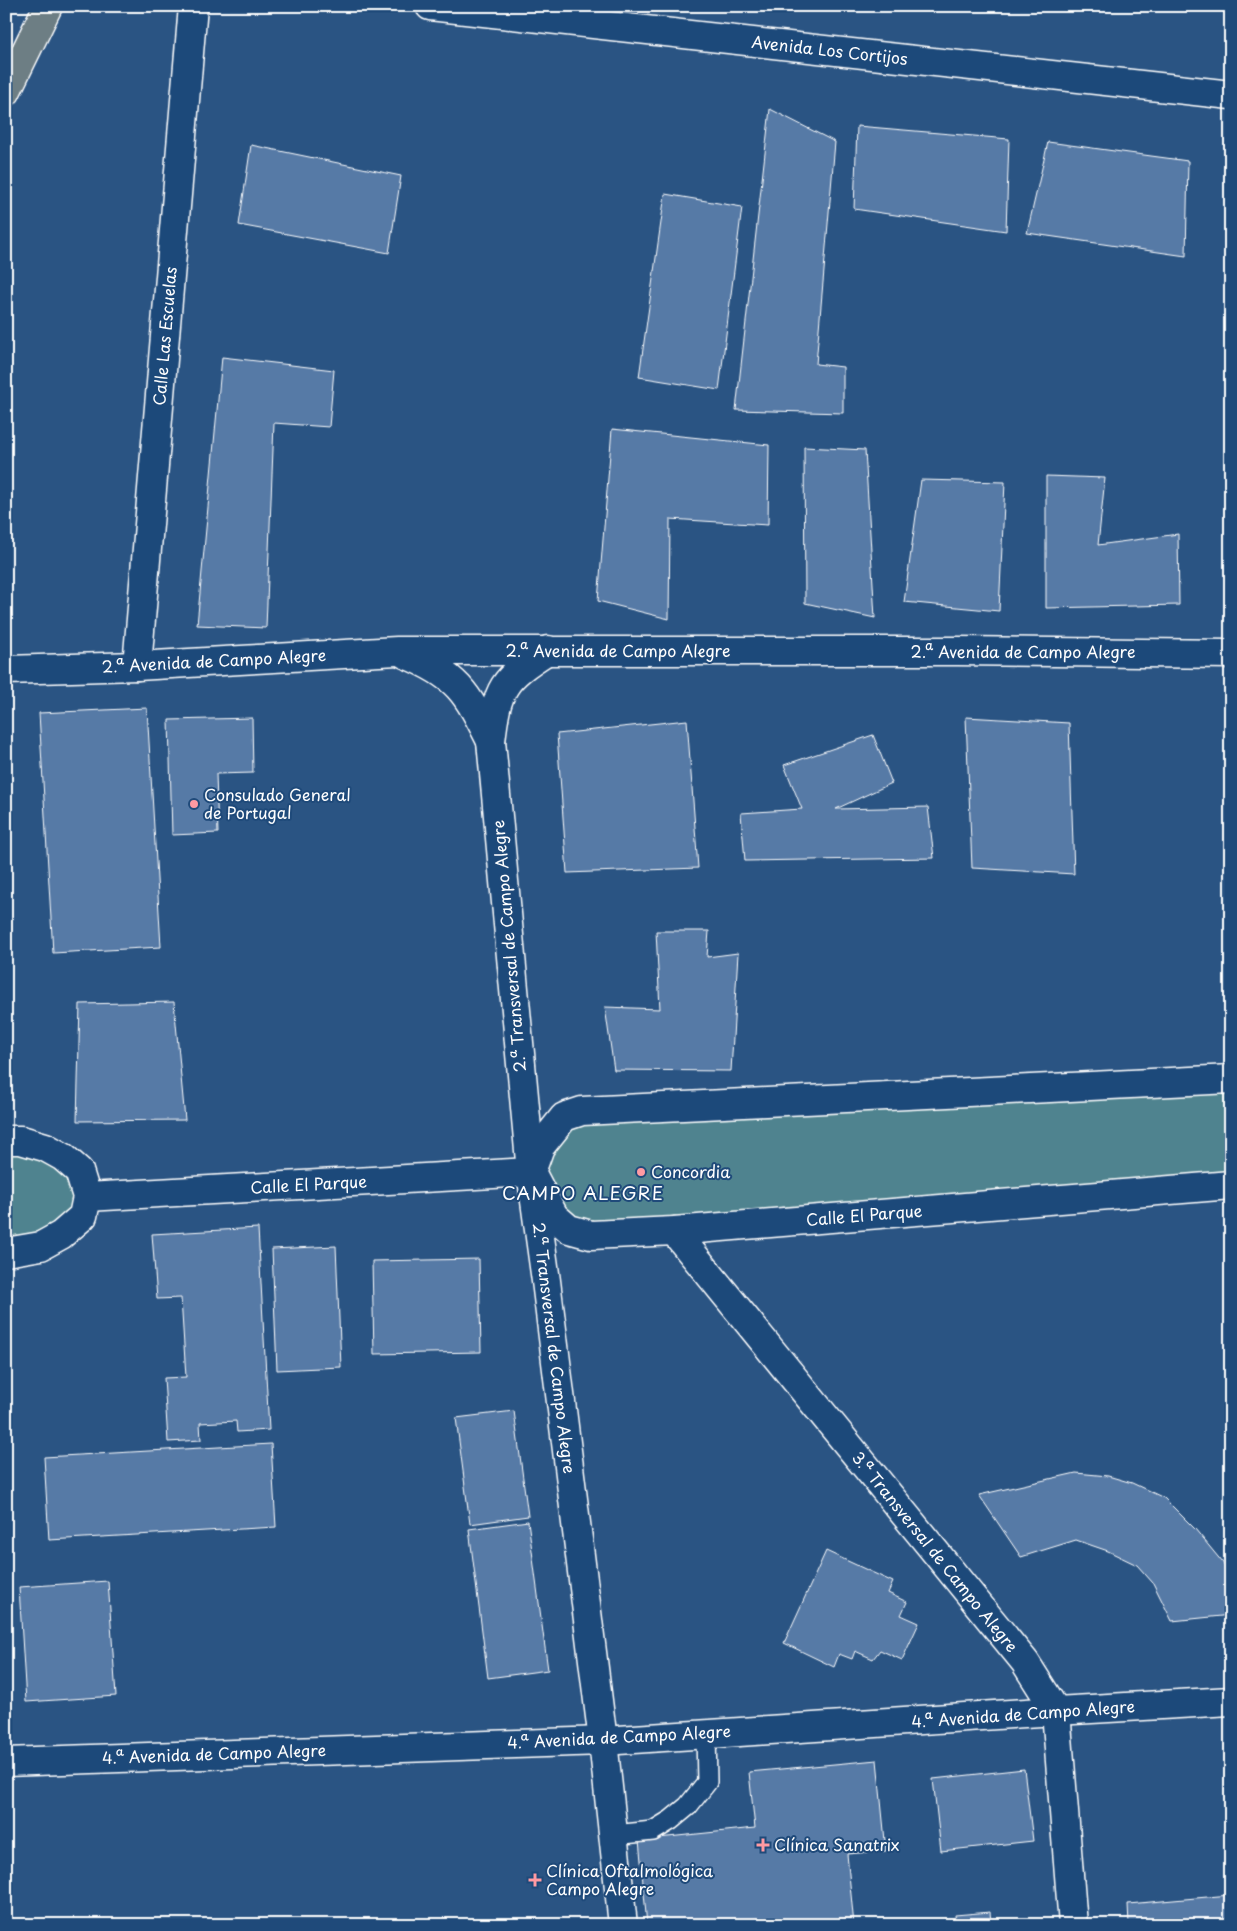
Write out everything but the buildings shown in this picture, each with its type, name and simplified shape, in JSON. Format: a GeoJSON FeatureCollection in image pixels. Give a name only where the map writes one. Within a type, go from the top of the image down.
{"type":"FeatureCollection","features":[{"type":"Feature","properties":{"kind":"main road"},"geometry":{"type":"LineString","coordinates":[[6,92],[48,6]]}},
{"type":"Feature","properties":{"kind":"street","name":"Calle Las Escuelas"},"geometry":{"type":"LineString","coordinates":[[137,666],[193,6]]}},
{"type":"Feature","properties":{"kind":"street","name":"Avenida Los Cortijos"},"geometry":{"type":"LineString","coordinates":[[430,6],[1231,95]]}},
{"type":"Feature","properties":{"kind":"street","name":"2.ª Transversal de Campo Alegre"},"geometry":{"type":"LineString","coordinates":[[548,650],[523,666],[510,678],[498,695],[490,741],[531,1172],[603,1741],[623,1925]]}},
{"type":"Feature","properties":{"kind":"street","name":"2.ª Avenida de Campo Alegre"},"geometry":{"type":"LineString","coordinates":[[6,670],[137,666],[396,651],[957,651],[1231,654]]}},
{"type":"Feature","properties":{"kind":"street","name":"2.ª Transversal de Campo Alegre"},"geometry":{"type":"LineString","coordinates":[[396,651],[429,664],[443,672],[455,683],[466,694],[490,741]]}},
{"type":"Feature","properties":{"kind":"street"},"geometry":{"type":"LineString","coordinates":[[531,1172],[540,1147],[564,1117],[582,1111],[1231,1079]]}},
{"type":"Feature","properties":{"kind":"street"},"geometry":{"type":"LineString","coordinates":[[6,1140],[21,1140],[45,1147],[63,1157],[79,1171],[87,1197],[83,1216],[61,1236],[41,1246],[6,1252]]}},
{"type":"Feature","properties":{"kind":"street","name":"Calle El Parque"},"geometry":{"type":"LineString","coordinates":[[87,1197],[531,1172],[554,1216],[569,1229],[591,1236],[674,1231],[1231,1184]]}},
{"type":"Feature","properties":{"kind":"street","name":"3.ª Transversal de Campo Alegre"},"geometry":{"type":"LineString","coordinates":[[674,1231],[1025,1662],[1056,1711],[1073,1925]]}},
{"type":"Feature","properties":{"kind":"street","name":"4.ª Avenida de Campo Alegre"},"geometry":{"type":"LineString","coordinates":[[6,1762],[603,1741],[1231,1701]]}},
{"type":"Feature","properties":{"kind":"lane"},"geometry":{"type":"LineString","coordinates":[[614,1835],[653,1831],[671,1820],[688,1806],[707,1782],[706,1733]]}},
{"type":"Feature","properties":{"kind":"green space"},"geometry":{"type":"Polygon","coordinates":[[[1231,1079],[1231,1185],[591,1235],[554,1216],[540,1147],[564,1117],[1231,1079]]]}},
{"type":"Feature","properties":{"kind":"green space"},"geometry":{"type":"Polygon","coordinates":[[[6,1140],[63,1157],[83,1216],[6,1252],[6,1140]]]}},
{"type":"Feature","properties":{"kind":"place","name":"Consulado General de Portugal"},"geometry":{"type":"Point","coordinates":[194,804]}},
{"type":"Feature","properties":{"kind":"place","name":"Concordia"},"geometry":{"type":"Point","coordinates":[641,1172]}},
{"type":"Feature","properties":{"kind":"place","name":"Clínica Sanatrix"},"geometry":{"type":"Point","coordinates":[763,1845]}},
{"type":"Feature","properties":{"kind":"place","name":"Clínica Oftalmológica Campo Alegre"},"geometry":{"type":"Point","coordinates":[535,1880]}},
{"type":"Feature","properties":{"kind":"district","name":"CAMPO ALEGRE"},"geometry":{"type":"Point","coordinates":[583,1194]}}]}
